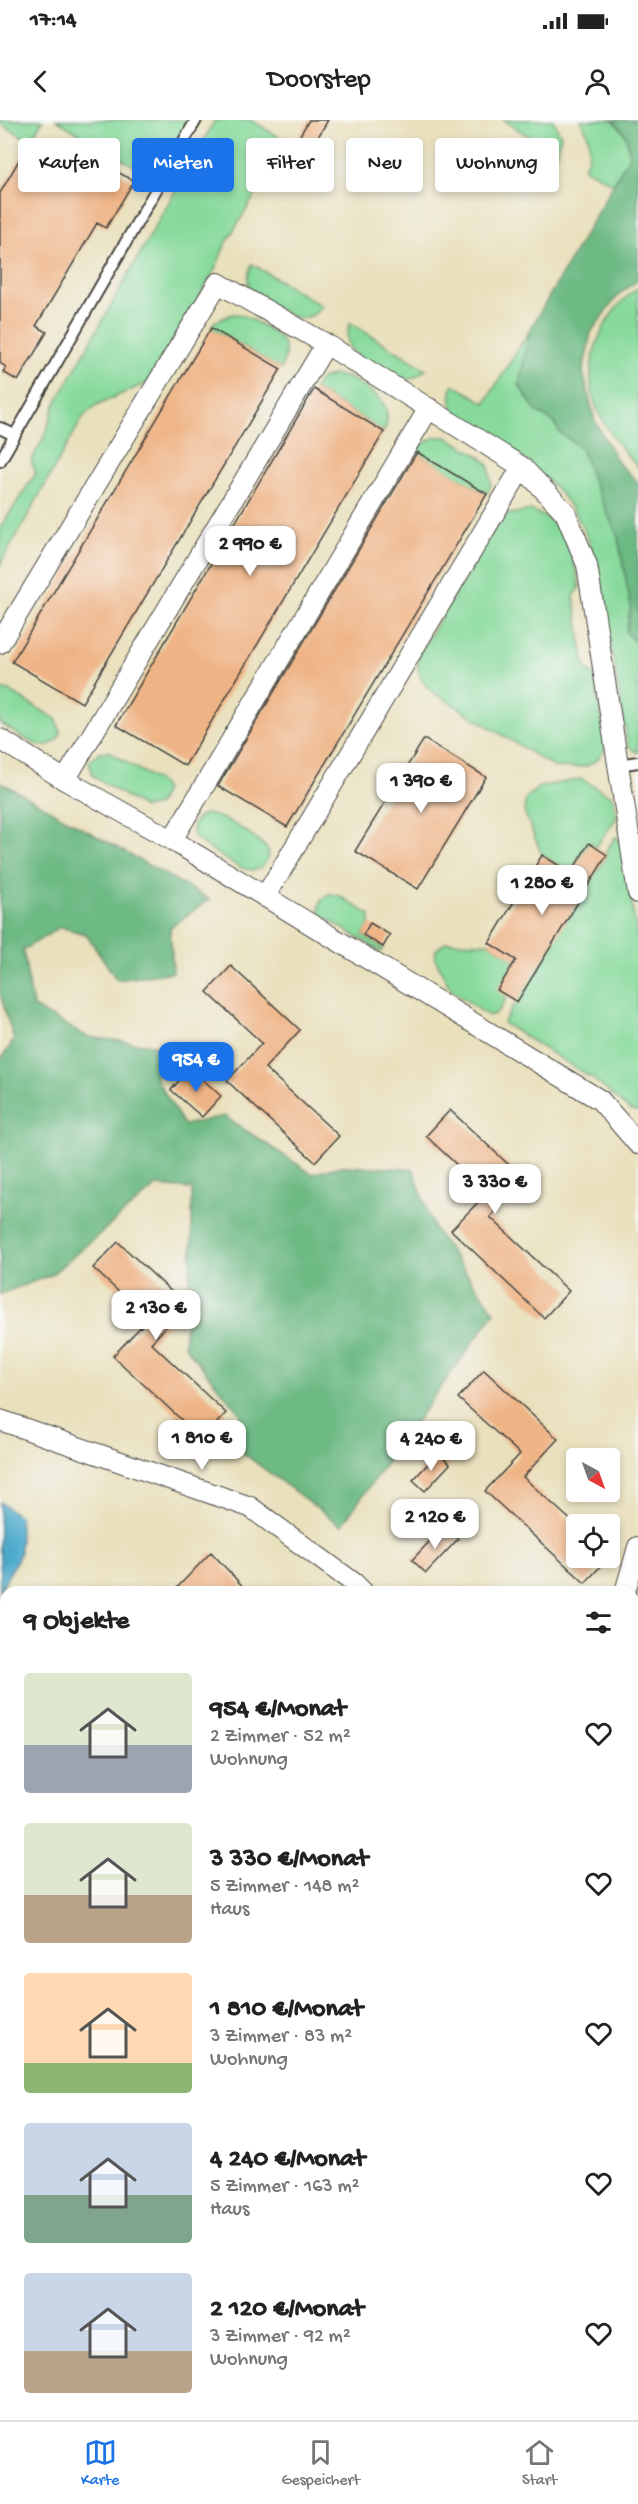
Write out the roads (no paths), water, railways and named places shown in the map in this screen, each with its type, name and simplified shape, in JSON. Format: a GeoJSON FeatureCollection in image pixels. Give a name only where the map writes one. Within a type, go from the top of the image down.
{"type":"FeatureCollection","features":[{"type":"Feature","properties":{"kind":"street"},"geometry":{"type":"LineString","coordinates":[[0,643],[218,283],[327,344],[522,467],[565,512],[587,565],[638,893]]}},
{"type":"Feature","properties":{"kind":"street"},"geometry":{"type":"LineString","coordinates":[[66,780],[327,344]]}},
{"type":"Feature","properties":{"kind":"street"},"geometry":{"type":"LineString","coordinates":[[172,840],[429,408]]}},
{"type":"Feature","properties":{"kind":"street"},"geometry":{"type":"LineString","coordinates":[[265,897],[522,467]]}},
{"type":"Feature","properties":{"kind":"street"},"geometry":{"type":"LineString","coordinates":[[0,739],[66,780],[172,840],[600,1100],[638,1144]]}},
{"type":"Feature","properties":{"kind":"street"},"geometry":{"type":"LineString","coordinates":[[0,1420],[250,1507],[357,1586]]}},
{"type":"Feature","properties":{"kind":"street"},"geometry":{"type":"LineString","coordinates":[[627,1586],[638,1546]]}},
{"type":"Feature","properties":{"kind":"lane"},"geometry":{"type":"LineString","coordinates":[[0,461],[196,120]]}},
{"type":"Feature","properties":{"kind":"lane"},"geometry":{"type":"LineString","coordinates":[[0,428],[14,435]]}},
{"type":"Feature","properties":{"kind":"lane"},"geometry":{"type":"LineString","coordinates":[[618,765],[638,762]]}},
{"type":"Feature","properties":{"kind":"water"},"geometry":{"type":"Polygon","coordinates":[[[0,1502],[20,1517],[20,1554],[3,1586],[0,1586],[0,1502]]]}}]}
